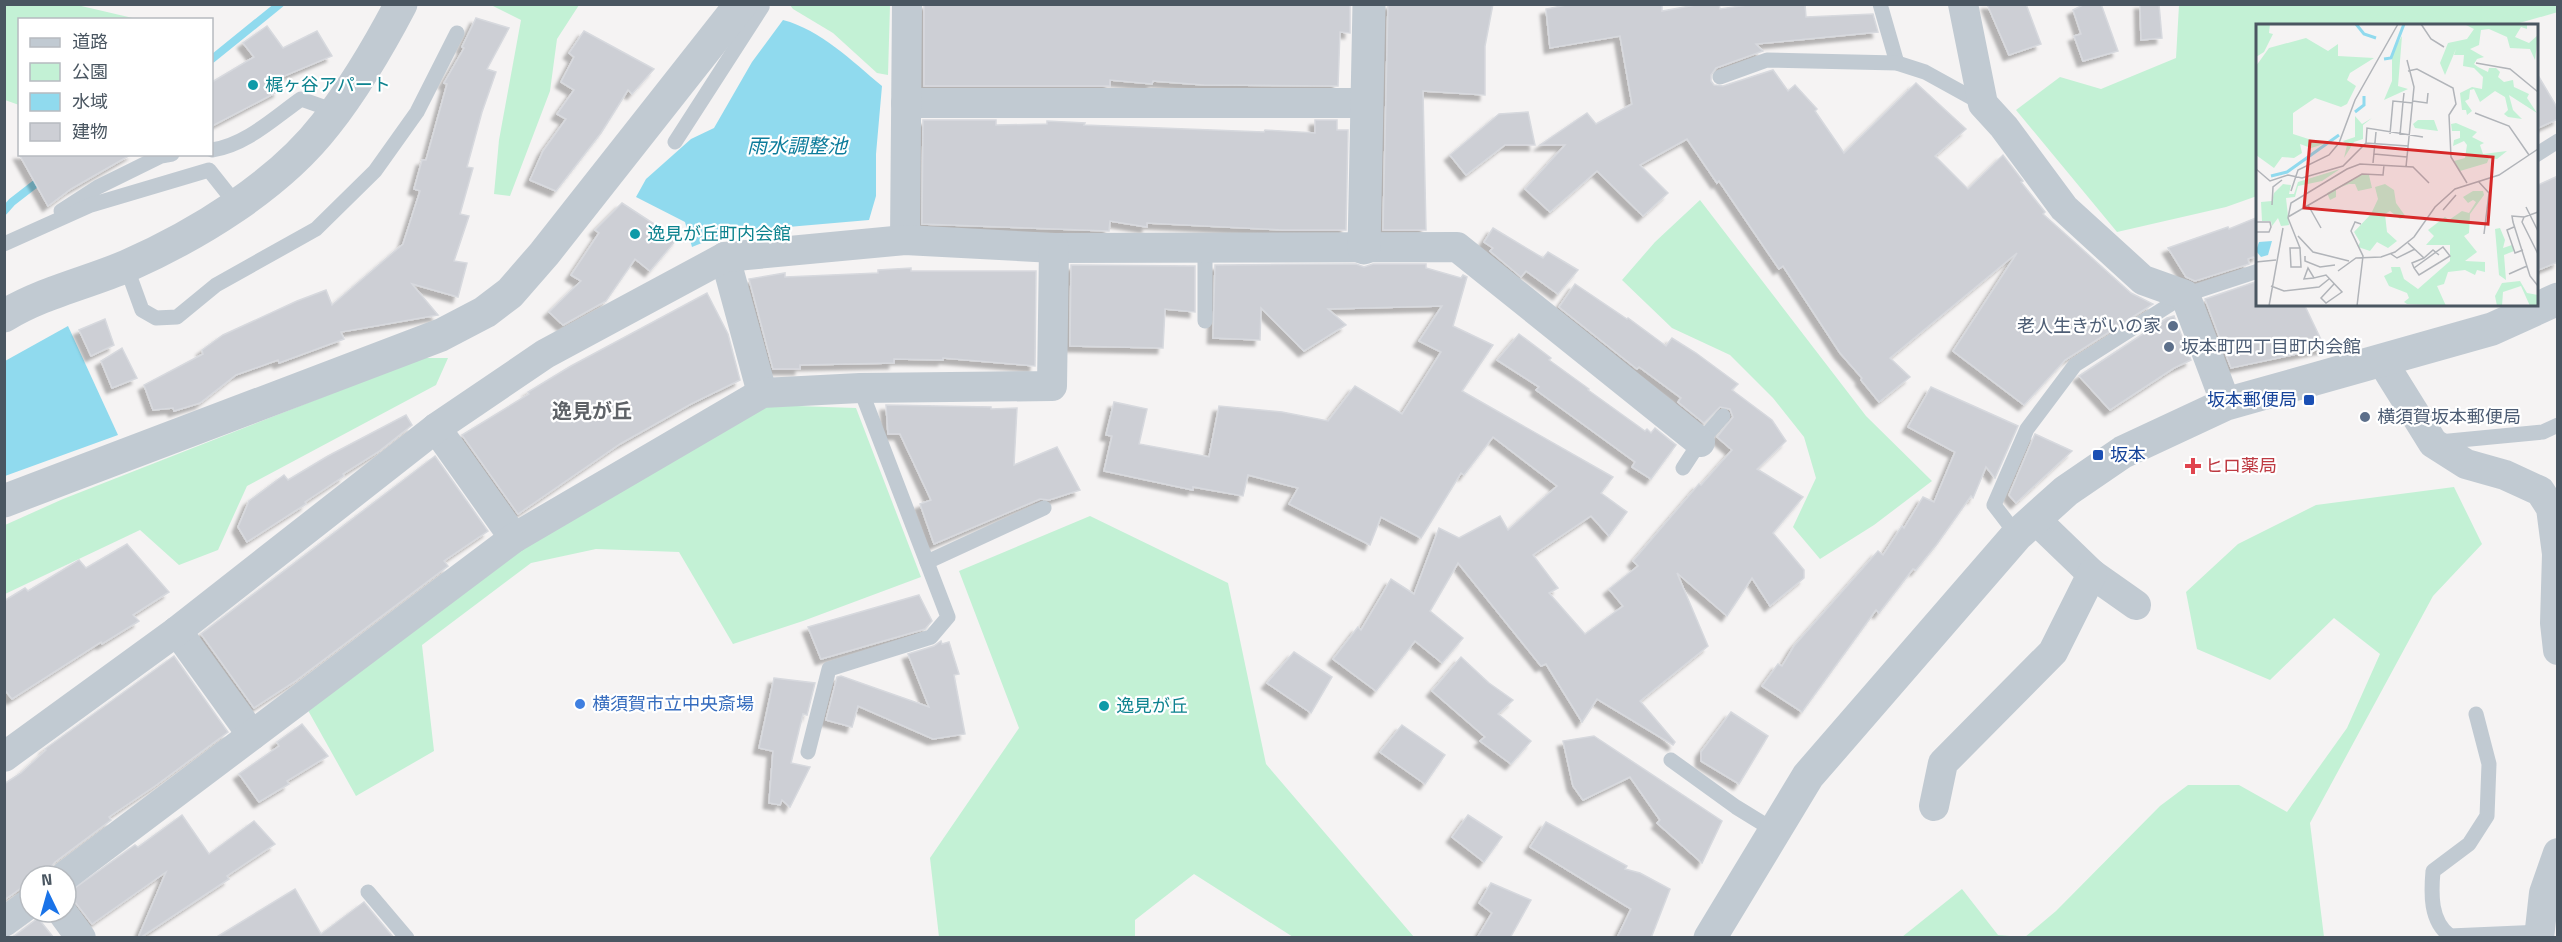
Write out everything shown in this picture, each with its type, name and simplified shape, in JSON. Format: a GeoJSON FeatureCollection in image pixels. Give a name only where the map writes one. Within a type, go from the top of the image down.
{"type":"FeatureCollection","features":[{"type":"Feature","properties":{"kind":"street"},"geometry":{"type":"LineString","coordinates":[[4,316],[126,266],[192,234],[281,171],[325,125],[371,61],[401,4]]}},
{"type":"Feature","properties":{"kind":"street"},"geometry":{"type":"LineString","coordinates":[[4,501],[441,334],[485,312],[510,293],[544,254],[741,4]]}},
{"type":"Feature","properties":{"kind":"street"},"geometry":{"type":"LineString","coordinates":[[905,240],[907,4]]}},
{"type":"Feature","properties":{"kind":"street"},"geometry":{"type":"LineString","coordinates":[[1364,248],[1369,4]]}},
{"type":"Feature","properties":{"kind":"street"},"geometry":{"type":"LineString","coordinates":[[1963,4],[1983,104],[2004,127],[2064,208],[2143,279],[2185,295],[2226,404]]}},
{"type":"Feature","properties":{"kind":"street"},"geometry":{"type":"LineString","coordinates":[[906,103],[1366,103]]}},
{"type":"Feature","properties":{"kind":"street"},"geometry":{"type":"LineString","coordinates":[[4,756],[177,631],[436,428],[545,354],[725,257],[905,240],[1054,248],[1457,247],[1700,442]]}},
{"type":"Feature","properties":{"kind":"street"},"geometry":{"type":"LineString","coordinates":[[78,866],[514,538],[762,393],[860,388],[1052,386],[1054,248]]}},
{"type":"Feature","properties":{"kind":"street"},"geometry":{"type":"LineString","coordinates":[[725,257],[762,393]]}},
{"type":"Feature","properties":{"kind":"street"},"geometry":{"type":"LineString","coordinates":[[1710,938],[1808,776],[2026,527],[2066,491],[2123,452],[2226,404],[2303,380],[2382,361],[2492,329],[2558,299]]}},
{"type":"Feature","properties":{"kind":"street"},"geometry":{"type":"LineString","coordinates":[[2382,361],[2433,443],[2466,465],[2505,475],[2540,491],[2551,508],[2557,554],[2555,623],[2558,650]]}},
{"type":"Feature","properties":{"kind":"street"},"geometry":{"type":"LineString","coordinates":[[436,428],[514,538]]}},
{"type":"Feature","properties":{"kind":"street"},"geometry":{"type":"LineString","coordinates":[[2026,527],[2136,605]]}},
{"type":"Feature","properties":{"kind":"street"},"geometry":{"type":"LineString","coordinates":[[1934,806],[1943,763],[2054,652],[2092,574]]}},
{"type":"Feature","properties":{"kind":"street"},"geometry":{"type":"LineString","coordinates":[[177,631],[252,735]]}},
{"type":"Feature","properties":{"kind":"street"},"geometry":{"type":"LineString","coordinates":[[2540,935],[2544,893],[2558,853]]}},
{"type":"Feature","properties":{"kind":"street"},"geometry":{"type":"LineString","coordinates":[[4,922],[18,912]]}},
{"type":"Feature","properties":{"kind":"street"},"geometry":{"type":"LineString","coordinates":[[71,924],[81,938]]}},
{"type":"Feature","properties":{"kind":"lane"},"geometry":{"type":"LineString","coordinates":[[675,142],[762,7],[759,4]]}},
{"type":"Feature","properties":{"kind":"lane"},"geometry":{"type":"LineString","coordinates":[[1880,4],[1897,63]]}},
{"type":"Feature","properties":{"kind":"lane"},"geometry":{"type":"LineString","coordinates":[[126,266],[142,310],[156,318],[177,317],[216,285],[316,229],[375,171],[417,112],[457,33]]}},
{"type":"Feature","properties":{"kind":"lane"},"geometry":{"type":"LineString","coordinates":[[1720,77],[1767,60],[1897,63],[1925,72],[1983,104]]}},
{"type":"Feature","properties":{"kind":"lane"},"geometry":{"type":"LineString","coordinates":[[213,150],[249,136],[301,99],[335,111]]}},
{"type":"Feature","properties":{"kind":"lane"},"geometry":{"type":"LineString","coordinates":[[2538,154],[2558,141]]}},
{"type":"Feature","properties":{"kind":"lane"},"geometry":{"type":"LineString","coordinates":[[45,226],[68,205],[98,187],[161,156]]}},
{"type":"Feature","properties":{"kind":"lane"},"geometry":{"type":"LineString","coordinates":[[4,244],[91,205],[209,170],[236,204]]}},
{"type":"Feature","properties":{"kind":"lane"},"geometry":{"type":"LineString","coordinates":[[1205,248],[1205,321]]}},
{"type":"Feature","properties":{"kind":"lane"},"geometry":{"type":"LineString","coordinates":[[2026,527],[1994,504],[2027,429],[2075,365],[2185,295],[2256,272]]}},
{"type":"Feature","properties":{"kind":"lane"},"geometry":{"type":"LineString","coordinates":[[808,752],[829,669],[931,637],[948,616],[860,388]]}},
{"type":"Feature","properties":{"kind":"lane"},"geometry":{"type":"LineString","coordinates":[[1683,468],[1700,442],[1723,416]]}},
{"type":"Feature","properties":{"kind":"lane"},"geometry":{"type":"LineString","coordinates":[[2433,443],[2543,432],[2558,425]]}},
{"type":"Feature","properties":{"kind":"lane"},"geometry":{"type":"LineString","coordinates":[[927,562],[1044,508]]}},
{"type":"Feature","properties":{"kind":"lane"},"geometry":{"type":"LineString","coordinates":[[2476,714],[2489,764],[2487,816],[2469,844],[2433,872],[2431,897],[2440,929],[2450,936],[2540,935]]}},
{"type":"Feature","properties":{"kind":"lane"},"geometry":{"type":"LineString","coordinates":[[1671,760],[1736,807],[1775,831]]}},
{"type":"Feature","properties":{"kind":"lane"},"geometry":{"type":"LineString","coordinates":[[368,892],[407,938]]}},
{"type":"Feature","properties":{"kind":"green space"},"geometry":{"type":"Polygon","coordinates":[[[2557,4],[2558,12],[2516,24],[2256,24],[2256,196],[2226,207],[2117,232],[2016,110],[2060,77],[2101,89],[2176,58],[2179,5],[2557,4]]]}},
{"type":"Feature","properties":{"kind":"green space"},"geometry":{"type":"Polygon","coordinates":[[[4,5],[77,5],[133,18],[18,18],[18,105],[5,100],[4,5]]]}},
{"type":"Feature","properties":{"kind":"green space"},"geometry":{"type":"Polygon","coordinates":[[[491,5],[579,5],[557,39],[550,91],[510,196],[494,194],[499,140],[521,20],[491,5]]]}},
{"type":"Feature","properties":{"kind":"green space"},"geometry":{"type":"Polygon","coordinates":[[[790,5],[890,5],[888,75],[877,73],[833,33],[790,5]]]}},
{"type":"Feature","properties":{"kind":"green space"},"geometry":{"type":"Polygon","coordinates":[[[1700,200],[1866,416],[1932,481],[1874,525],[1820,559],[1793,527],[1816,478],[1804,437],[1773,398],[1730,355],[1672,328],[1622,280],[1655,242],[1700,200]]]}},
{"type":"Feature","properties":{"kind":"green space"},"geometry":{"type":"Polygon","coordinates":[[[422,358],[448,358],[436,385],[247,486],[218,550],[179,565],[140,530],[5,594],[5,525],[63,499],[422,358]]]}},
{"type":"Feature","properties":{"kind":"green space"},"geometry":{"type":"Polygon","coordinates":[[[767,405],[856,408],[921,577],[803,621],[733,644],[679,552],[596,549],[531,563],[422,645],[434,751],[356,796],[305,705],[489,567],[767,405]]]}},
{"type":"Feature","properties":{"kind":"green space"},"geometry":{"type":"Polygon","coordinates":[[[2454,487],[2482,544],[2433,596],[2310,823],[2324,937],[2025,937],[2056,911],[2160,806],[2188,785],[2239,785],[2287,812],[2347,728],[2380,654],[2334,618],[2270,680],[2197,649],[2186,592],[2238,544],[2316,505],[2454,487]]]}},
{"type":"Feature","properties":{"kind":"green space"},"geometry":{"type":"Polygon","coordinates":[[[1090,516],[1228,583],[1266,764],[1414,937],[1293,937],[1194,874],[1135,920],[1135,937],[939,937],[930,858],[1019,728],[959,571],[1090,516]]]}},
{"type":"Feature","properties":{"kind":"green space"},"geometry":{"type":"Polygon","coordinates":[[[1962,889],[1998,935],[2021,937],[1902,937],[1962,889]]]}},
{"type":"Feature","properties":{"kind":"water","name":"雨水調整池"},"geometry":{"type":"Polygon","coordinates":[[[783,20],[823,39],[882,86],[876,154],[876,196],[869,220],[729,232],[692,247],[685,222],[636,197],[646,179],[691,139],[714,128],[752,62],[783,20]]]}},
{"type":"Feature","properties":{"kind":"water"},"geometry":{"type":"Polygon","coordinates":[[[68,326],[118,435],[5,476],[5,361],[68,326]]]}},
{"type":"Feature","properties":{"kind":"building"},"geometry":{"type":"Polygon","coordinates":[[[924,4],[1350,4],[1350,33],[1340,32],[1338,86],[1204,85],[1153,81],[1152,84],[1110,80],[1110,86],[924,86],[924,4]]]}},
{"type":"Feature","properties":{"kind":"building"},"geometry":{"type":"Polygon","coordinates":[[[1388,4],[1493,4],[1485,46],[1485,95],[1423,91],[1426,230],[1383,230],[1388,4]]]}},
{"type":"Feature","properties":{"kind":"building"},"geometry":{"type":"Polygon","coordinates":[[[1571,4],[1662,4],[1662,11],[1701,4],[1719,4],[1720,9],[1754,4],[1805,4],[1806,17],[1873,14],[1878,32],[1756,44],[1763,51],[1716,68],[1711,75],[1711,81],[1714,85],[1723,86],[1773,70],[1788,91],[1795,85],[1817,109],[1815,111],[1844,153],[1916,83],[1966,129],[1935,156],[1968,189],[2003,155],[2045,212],[2043,214],[2131,293],[2153,304],[2065,360],[2024,405],[1953,351],[2017,253],[1890,358],[1910,377],[1879,402],[1840,353],[1783,266],[1779,269],[1719,181],[1717,183],[1687,139],[1640,165],[1668,193],[1643,216],[1597,171],[1550,212],[1525,189],[1565,145],[1540,145],[1587,113],[1596,124],[1632,104],[1620,36],[1550,48],[1546,9],[1571,4]]]}},
{"type":"Feature","properties":{"kind":"building"},"geometry":{"type":"Polygon","coordinates":[[[1987,4],[2026,4],[2041,44],[2009,55],[1987,4]]]}},
{"type":"Feature","properties":{"kind":"building"},"geometry":{"type":"Polygon","coordinates":[[[2085,4],[2101,4],[2118,51],[2083,61],[2074,36],[2081,34],[2073,10],[2085,4]]]}},
{"type":"Feature","properties":{"kind":"building"},"geometry":{"type":"Polygon","coordinates":[[[2140,4],[2159,4],[2162,38],[2141,40],[2140,4]]]}},
{"type":"Feature","properties":{"kind":"building"},"geometry":{"type":"Polygon","coordinates":[[[476,18],[509,28],[487,69],[496,72],[467,167],[473,168],[460,214],[469,216],[454,261],[467,263],[458,297],[412,284],[438,315],[341,332],[344,339],[279,363],[278,360],[236,375],[200,403],[174,411],[173,408],[153,410],[144,385],[203,354],[202,350],[223,335],[297,301],[326,290],[332,305],[403,244],[420,191],[414,189],[422,160],[426,160],[447,84],[444,83],[464,48],[462,47],[476,18]]]}},
{"type":"Feature","properties":{"kind":"building"},"geometry":{"type":"Polygon","coordinates":[[[267,26],[283,48],[317,31],[332,56],[272,81],[279,91],[213,125],[213,81],[254,57],[243,43],[267,26]]]}},
{"type":"Feature","properties":{"kind":"building"},"geometry":{"type":"Polygon","coordinates":[[[584,31],[654,69],[632,94],[628,90],[601,133],[556,191],[530,180],[543,151],[566,119],[557,114],[574,90],[561,82],[574,57],[569,53],[584,31]]]}},
{"type":"Feature","properties":{"kind":"building"},"geometry":{"type":"Polygon","coordinates":[[[2538,75],[2558,109],[2558,119],[2538,128],[2538,75]]]}},
{"type":"Feature","properties":{"kind":"building"},"geometry":{"type":"Polygon","coordinates":[[[1528,112],[1535,145],[1505,145],[1466,175],[1450,155],[1499,114],[1528,112]]]}},
{"type":"Feature","properties":{"kind":"building"},"geometry":{"type":"Polygon","coordinates":[[[923,120],[996,120],[996,125],[1047,124],[1047,121],[1085,123],[1084,125],[1315,133],[1315,120],[1337,120],[1337,130],[1348,130],[1346,230],[1283,230],[1147,223],[1147,227],[1110,221],[1109,231],[922,224],[923,120]]]}},
{"type":"Feature","properties":{"kind":"building"},"geometry":{"type":"Polygon","coordinates":[[[20,156],[129,156],[71,189],[48,206],[20,156]]]}},
{"type":"Feature","properties":{"kind":"building"},"geometry":{"type":"Polygon","coordinates":[[[2558,176],[2558,262],[2538,270],[2538,185],[2558,176]]]}},
{"type":"Feature","properties":{"kind":"building"},"geometry":{"type":"Polygon","coordinates":[[[622,203],[677,239],[650,271],[635,259],[606,301],[563,325],[549,312],[581,281],[571,275],[599,233],[595,230],[622,203]]]}},
{"type":"Feature","properties":{"kind":"building"},"geometry":{"type":"Polygon","coordinates":[[[2256,218],[2256,256],[2248,259],[2249,264],[2195,281],[2186,277],[2168,248],[2228,227],[2229,229],[2256,218]]]}},
{"type":"Feature","properties":{"kind":"building"},"geometry":{"type":"Polygon","coordinates":[[[1493,228],[1543,258],[1548,252],[1578,270],[1558,294],[1526,271],[1521,277],[1490,251],[1493,248],[1484,242],[1493,228]]]}},
{"type":"Feature","properties":{"kind":"building"},"geometry":{"type":"Polygon","coordinates":[[[1356,264],[1364,267],[1373,264],[1426,264],[1426,268],[1461,278],[1463,275],[1467,277],[1453,326],[1493,345],[1462,391],[1613,477],[1601,493],[1627,512],[1609,536],[1591,516],[1533,555],[1558,588],[1549,593],[1585,634],[1623,606],[1609,589],[1638,566],[1633,561],[1699,484],[1701,485],[1732,450],[1717,437],[1733,417],[1730,409],[1720,407],[1704,423],[1678,402],[1681,398],[1639,367],[1637,369],[1559,307],[1575,284],[1666,346],[1672,338],[1738,384],[1732,390],[1772,420],[1786,441],[1757,469],[1803,497],[1773,533],[1804,570],[1804,578],[1770,606],[1752,578],[1727,616],[1677,573],[1708,646],[1640,701],[1675,742],[1673,745],[1597,699],[1582,722],[1546,664],[1541,666],[1458,563],[1430,611],[1463,638],[1442,663],[1415,641],[1376,691],[1333,659],[1358,627],[1361,630],[1391,579],[1414,594],[1439,528],[1459,538],[1500,516],[1508,530],[1557,486],[1493,437],[1464,475],[1461,473],[1421,538],[1381,517],[1370,545],[1289,504],[1298,488],[1248,475],[1243,496],[1193,487],[1193,490],[1104,471],[1112,436],[1106,435],[1114,402],[1147,409],[1139,444],[1209,457],[1219,406],[1282,412],[1328,421],[1355,386],[1402,414],[1441,352],[1419,341],[1442,306],[1328,309],[1346,325],[1304,351],[1261,308],[1260,340],[1213,338],[1215,265],[1356,264]]]}},
{"type":"Feature","properties":{"kind":"building"},"geometry":{"type":"Polygon","coordinates":[[[1071,265],[1195,266],[1195,312],[1165,309],[1163,348],[1070,346],[1071,265]]]}},
{"type":"Feature","properties":{"kind":"building"},"geometry":{"type":"Polygon","coordinates":[[[911,268],[911,271],[1036,271],[1035,366],[943,358],[943,360],[894,359],[894,363],[800,365],[800,369],[773,369],[749,279],[785,273],[785,277],[878,273],[878,270],[911,268]]]}},
{"type":"Feature","properties":{"kind":"building"},"geometry":{"type":"Polygon","coordinates":[[[2255,282],[2256,306],[2305,306],[2325,348],[2231,368],[2205,299],[2255,282]]]}},
{"type":"Feature","properties":{"kind":"building"},"geometry":{"type":"Polygon","coordinates":[[[707,293],[728,334],[740,380],[691,404],[620,444],[518,514],[462,435],[571,366],[707,293]]]}},
{"type":"Feature","properties":{"kind":"building"},"geometry":{"type":"Polygon","coordinates":[[[2174,316],[2191,360],[2174,368],[2110,410],[2079,376],[2167,318],[2174,316]]]}},
{"type":"Feature","properties":{"kind":"building"},"geometry":{"type":"Polygon","coordinates":[[[105,319],[114,345],[91,356],[79,330],[105,319]]]}},
{"type":"Feature","properties":{"kind":"building"},"geometry":{"type":"Polygon","coordinates":[[[1519,334],[1551,358],[1549,360],[1645,431],[1647,429],[1651,433],[1655,428],[1676,445],[1651,479],[1632,467],[1635,462],[1536,390],[1539,387],[1497,360],[1519,334]]]}},
{"type":"Feature","properties":{"kind":"building"},"geometry":{"type":"Polygon","coordinates":[[[122,348],[137,378],[112,388],[101,361],[122,348]]]}},
{"type":"Feature","properties":{"kind":"building"},"geometry":{"type":"Polygon","coordinates":[[[1931,387],[2018,426],[1995,478],[1986,467],[1973,498],[1971,496],[1937,544],[1916,570],[1913,569],[1879,613],[1876,610],[1802,712],[1762,686],[1778,664],[1782,666],[1794,646],[1878,551],[1883,555],[1902,526],[1904,528],[1923,497],[1934,502],[1955,452],[1908,427],[1931,387]]]}},
{"type":"Feature","properties":{"kind":"building"},"geometry":{"type":"Polygon","coordinates":[[[886,405],[1017,408],[1014,465],[1057,447],[1080,490],[1049,500],[1040,499],[934,544],[920,504],[931,500],[900,434],[888,434],[886,405]]]}},
{"type":"Feature","properties":{"kind":"building"},"geometry":{"type":"Polygon","coordinates":[[[406,415],[412,425],[378,452],[305,502],[306,504],[247,542],[238,527],[249,501],[284,475],[288,480],[406,415]]]}},
{"type":"Feature","properties":{"kind":"building"},"geometry":{"type":"Polygon","coordinates":[[[2035,434],[2072,451],[2016,503],[2009,495],[2035,434]]]}},
{"type":"Feature","properties":{"kind":"building"},"geometry":{"type":"Polygon","coordinates":[[[435,456],[488,531],[444,561],[448,566],[294,682],[254,708],[201,634],[435,456]]]}},
{"type":"Feature","properties":{"kind":"building"},"geometry":{"type":"Polygon","coordinates":[[[127,544],[169,592],[133,615],[139,621],[102,644],[101,642],[12,699],[4,689],[4,601],[25,588],[28,591],[79,560],[86,568],[127,544]]]}},
{"type":"Feature","properties":{"kind":"building"},"geometry":{"type":"Polygon","coordinates":[[[919,595],[932,621],[925,629],[821,659],[808,627],[919,595]]]}},
{"type":"Feature","properties":{"kind":"building"},"geometry":{"type":"Polygon","coordinates":[[[941,641],[942,644],[949,642],[959,674],[954,675],[965,734],[933,739],[858,706],[852,727],[826,720],[837,677],[841,676],[929,707],[908,654],[934,646],[941,641]]]}},
{"type":"Feature","properties":{"kind":"building"},"geometry":{"type":"Polygon","coordinates":[[[1294,652],[1332,677],[1311,713],[1267,683],[1294,652]]]}},
{"type":"Feature","properties":{"kind":"building"},"geometry":{"type":"Polygon","coordinates":[[[174,656],[228,732],[109,817],[111,820],[53,864],[18,864],[18,890],[4,900],[4,784],[21,773],[45,749],[174,656]]]}},
{"type":"Feature","properties":{"kind":"building"},"geometry":{"type":"Polygon","coordinates":[[[1461,657],[1489,683],[1513,700],[1498,714],[1531,741],[1511,764],[1480,741],[1485,737],[1432,691],[1461,657]]]}},
{"type":"Feature","properties":{"kind":"building"},"geometry":{"type":"Polygon","coordinates":[[[774,678],[815,683],[807,715],[803,714],[791,763],[810,767],[790,807],[782,800],[780,805],[769,803],[773,751],[759,748],[774,678]]]}},
{"type":"Feature","properties":{"kind":"building"},"geometry":{"type":"Polygon","coordinates":[[[1731,712],[1768,736],[1739,784],[1701,761],[1701,752],[1731,712]]]}},
{"type":"Feature","properties":{"kind":"building"},"geometry":{"type":"Polygon","coordinates":[[[302,724],[328,756],[287,781],[289,784],[259,802],[239,774],[279,746],[277,742],[302,724]]]}},
{"type":"Feature","properties":{"kind":"building"},"geometry":{"type":"Polygon","coordinates":[[[1402,725],[1445,755],[1425,784],[1380,752],[1402,725]]]}},
{"type":"Feature","properties":{"kind":"building"},"geometry":{"type":"Polygon","coordinates":[[[1594,736],[1722,821],[1702,863],[1657,823],[1660,820],[1630,777],[1583,800],[1573,786],[1563,741],[1594,736]]]}},
{"type":"Feature","properties":{"kind":"building"},"geometry":{"type":"Polygon","coordinates":[[[182,815],[209,854],[254,821],[275,844],[227,876],[229,879],[140,938],[138,938],[166,872],[92,924],[78,906],[78,886],[135,845],[138,847],[182,815]]]}},
{"type":"Feature","properties":{"kind":"building"},"geometry":{"type":"Polygon","coordinates":[[[1468,815],[1502,837],[1484,862],[1452,837],[1468,815]]]}},
{"type":"Feature","properties":{"kind":"building"},"geometry":{"type":"Polygon","coordinates":[[[1546,822],[1627,866],[1625,869],[1640,873],[1670,889],[1651,938],[1617,938],[1631,909],[1530,847],[1546,822]]]}},
{"type":"Feature","properties":{"kind":"building"},"geometry":{"type":"Polygon","coordinates":[[[1491,883],[1531,900],[1510,938],[1477,938],[1492,913],[1479,903],[1491,883]]]}},
{"type":"Feature","properties":{"kind":"building"},"geometry":{"type":"Polygon","coordinates":[[[295,889],[321,934],[364,902],[394,938],[215,938],[295,889]]]}},
{"type":"Feature","properties":{"kind":"building"},"geometry":{"type":"Polygon","coordinates":[[[30,924],[43,924],[54,938],[10,938],[30,924]]]}},
{"type":"Feature","properties":{"kind":"waterway"},"geometry":{"type":"LineString","coordinates":[[213,58],[280,4]]}},
{"type":"Feature","properties":{"kind":"waterway"},"geometry":{"type":"LineString","coordinates":[[4,211],[43,178]]}},
{"type":"Feature","properties":{"kind":"place","name":"梶ヶ谷アパート"},"geometry":{"type":"Point","coordinates":[253,85]}},
{"type":"Feature","properties":{"kind":"place","name":"逸見が丘町内会館"},"geometry":{"type":"Point","coordinates":[635,234]}},
{"type":"Feature","properties":{"kind":"place","name":"老人生きがいの家"},"geometry":{"type":"Point","coordinates":[2173,326]}},
{"type":"Feature","properties":{"kind":"place","name":"坂本町四丁目町内会館"},"geometry":{"type":"Point","coordinates":[2169,347]}},
{"type":"Feature","properties":{"kind":"place","name":"坂本郵便局"},"geometry":{"type":"Point","coordinates":[2309,400]}},
{"type":"Feature","properties":{"kind":"place","name":"横須賀坂本郵便局"},"geometry":{"type":"Point","coordinates":[2365,417]}},
{"type":"Feature","properties":{"kind":"place","name":"坂本"},"geometry":{"type":"Point","coordinates":[2098,455]}},
{"type":"Feature","properties":{"kind":"place","name":"ヒロ薬局"},"geometry":{"type":"Point","coordinates":[2193,466]}},
{"type":"Feature","properties":{"kind":"place","name":"横須賀市立中央斎場"},"geometry":{"type":"Point","coordinates":[580,704]}},
{"type":"Feature","properties":{"kind":"place","name":"逸見が丘"},"geometry":{"type":"Point","coordinates":[1104,706]}},
{"type":"Feature","properties":{"kind":"district","name":"逸見が丘"},"geometry":{"type":"Point","coordinates":[592,411]}}]}
